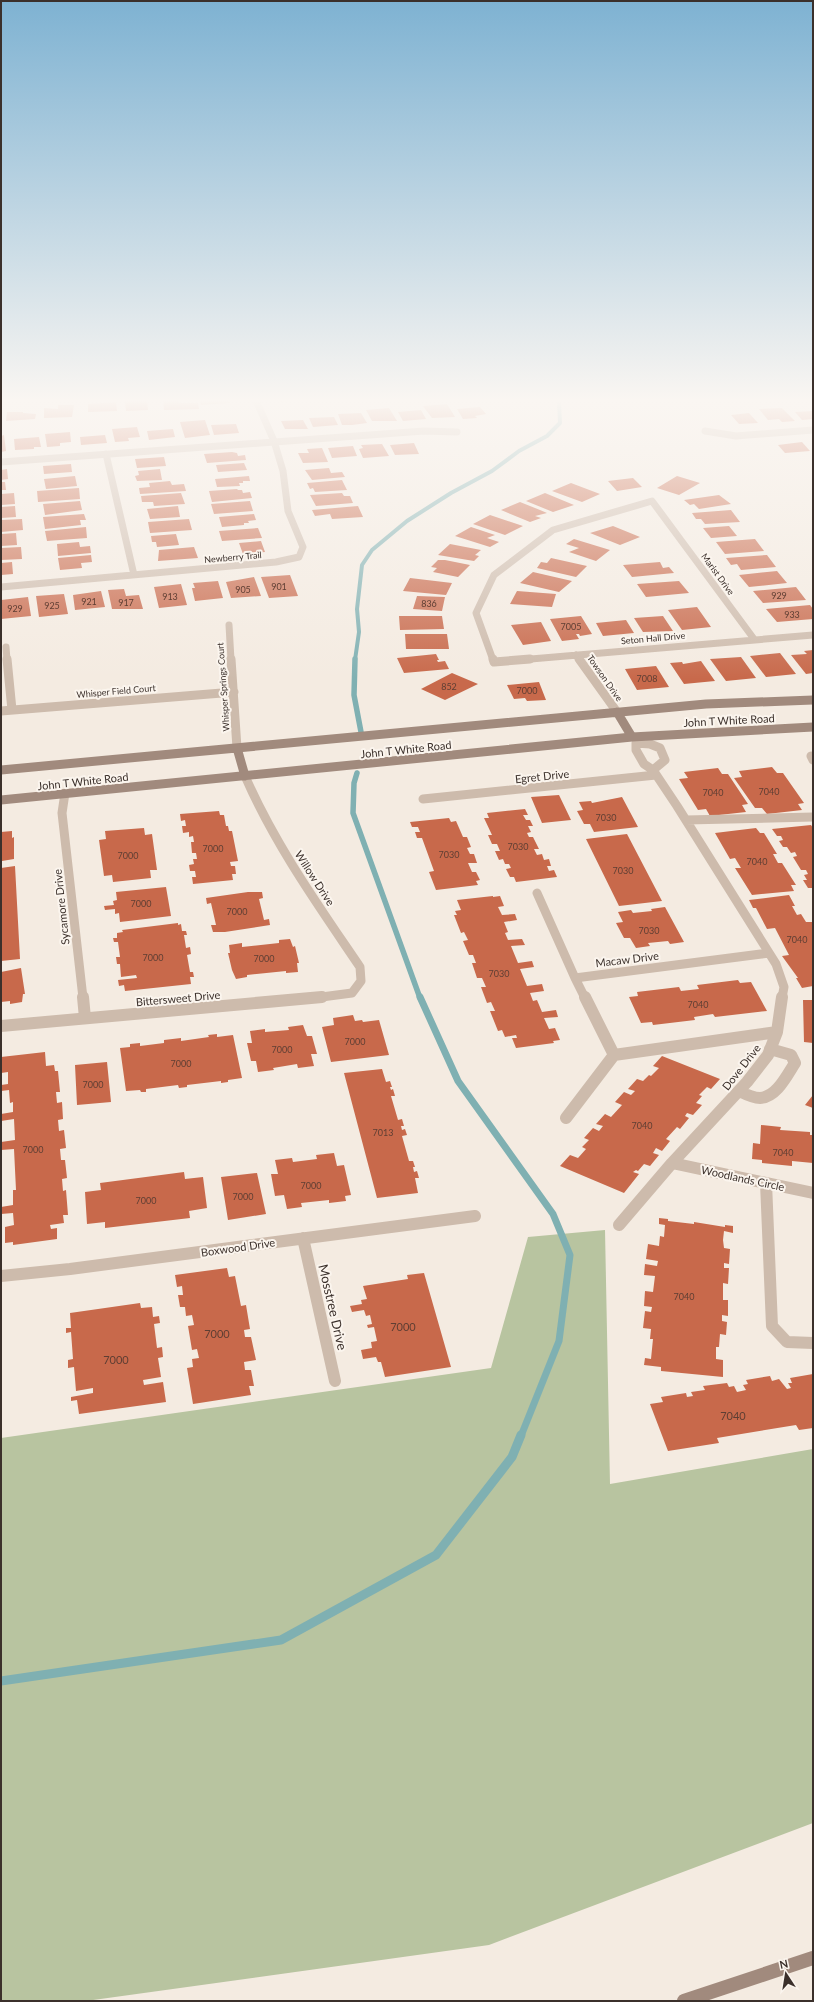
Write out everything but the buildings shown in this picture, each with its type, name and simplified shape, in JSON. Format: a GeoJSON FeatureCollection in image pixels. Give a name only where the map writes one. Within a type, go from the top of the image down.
{"type":"FeatureCollection","features":[{"type":"Feature","properties":{"kind":"main road","name":"John T White Road"},"geometry":{"type":"LineString","coordinates":[[1,770],[706,704],[813,700]]}},
{"type":"Feature","properties":{"kind":"main road"},"geometry":{"type":"LineString","coordinates":[[617,712],[634,740]]}},
{"type":"Feature","properties":{"kind":"main road","name":"John T White Road"},"geometry":{"type":"LineString","coordinates":[[1,800],[738,730],[813,727]]}},
{"type":"Feature","properties":{"kind":"main road"},"geometry":{"type":"LineString","coordinates":[[237,748],[245,776]]}},
{"type":"Feature","properties":{"kind":"main road"},"geometry":{"type":"LineString","coordinates":[[684,2001],[813,1958]]}},
{"type":"Feature","properties":{"kind":"street"},"geometry":{"type":"LineString","coordinates":[[115,491],[134,575]]}},
{"type":"Feature","properties":{"kind":"street","name":"Newberry Trail"},"geometry":{"type":"LineString","coordinates":[[1,586],[276,562],[299,557],[303,547],[288,511],[286,491]]}},
{"type":"Feature","properties":{"kind":"street","name":"Marist Drive"},"geometry":{"type":"LineString","coordinates":[[494,662],[476,613],[494,575],[552,530],[652,500],[754,639]]}},
{"type":"Feature","properties":{"kind":"street","name":"Whisper Springs Court"},"geometry":{"type":"LineString","coordinates":[[229,625],[237,748]]}},
{"type":"Feature","properties":{"kind":"street","name":"Seton Hall Drive"},"geometry":{"type":"LineString","coordinates":[[494,662],[813,635]]}},
{"type":"Feature","properties":{"kind":"street"},"geometry":{"type":"LineString","coordinates":[[6,647],[12,710]]}},
{"type":"Feature","properties":{"kind":"street","name":"Towson Drive"},"geometry":{"type":"LineString","coordinates":[[576,655],[617,712]]}},
{"type":"Feature","properties":{"kind":"street","name":"Whisper Field Court"},"geometry":{"type":"LineString","coordinates":[[1,711],[234,692]]}},
{"type":"Feature","properties":{"kind":"street"},"geometry":{"type":"LineString","coordinates":[[634,740],[660,748],[664,760],[655,773],[644,764],[636,750],[634,740]]}},
{"type":"Feature","properties":{"kind":"street","name":"Egret Drive"},"geometry":{"type":"LineString","coordinates":[[423,799],[655,773]]}},
{"type":"Feature","properties":{"kind":"street","name":"Dove Drive"},"geometry":{"type":"LineString","coordinates":[[619,1225],[672,1163],[739,1091],[768,1055],[777,1032],[784,987],[776,964],[655,773]]}},
{"type":"Feature","properties":{"kind":"street","name":"Willow Drive"},"geometry":{"type":"LineString","coordinates":[[245,776],[258,809],[292,866],[360,967],[361,981],[355,990]]}},
{"type":"Feature","properties":{"kind":"street","name":"Sycamore Drive"},"geometry":{"type":"LineString","coordinates":[[65,794],[62,813],[86,1018]]}},
{"type":"Feature","properties":{"kind":"street"},"geometry":{"type":"LineString","coordinates":[[686,820],[813,817]]}},
{"type":"Feature","properties":{"kind":"street"},"geometry":{"type":"LineString","coordinates":[[538,893],[575,978],[614,1055]]}},
{"type":"Feature","properties":{"kind":"street","name":"Macaw Drive"},"geometry":{"type":"LineString","coordinates":[[575,978],[769,953]]}},
{"type":"Feature","properties":{"kind":"street","name":"Bittersweet Drive"},"geometry":{"type":"LineString","coordinates":[[1,1026],[291,1001],[352,993],[355,990]]}},
{"type":"Feature","properties":{"kind":"street"},"geometry":{"type":"LineString","coordinates":[[566,1118],[614,1055],[777,1032]]}},
{"type":"Feature","properties":{"kind":"street"},"geometry":{"type":"LineString","coordinates":[[739,1091],[759,1098],[768,1096],[778,1087],[795,1063],[791,1055],[770,1049]]}},
{"type":"Feature","properties":{"kind":"street","name":"Woodlands Circle"},"geometry":{"type":"LineString","coordinates":[[672,1163],[813,1193]]}},
{"type":"Feature","properties":{"kind":"street"},"geometry":{"type":"LineString","coordinates":[[766,1183],[772,1326],[787,1342],[813,1343]]}},
{"type":"Feature","properties":{"kind":"street","name":"Boxwood Drive"},"geometry":{"type":"LineString","coordinates":[[1,1276],[70,1269],[475,1216]]}},
{"type":"Feature","properties":{"kind":"street","name":"Mosstree Drive"},"geometry":{"type":"LineString","coordinates":[[303,1238],[335,1382]]}},
{"type":"Feature","properties":{"kind":"green space"},"geometry":{"type":"Polygon","coordinates":[[[605,1230],[610,1484],[813,1449],[813,1823],[489,1945],[86,2001],[1,2001],[1,1438],[491,1368],[528,1237],[605,1230]]]}},
{"type":"Feature","properties":{"kind":"waterway"},"geometry":{"type":"LineString","coordinates":[[355,660],[359,632],[357,609],[362,565],[372,550],[407,521],[454,491]]}},
{"type":"Feature","properties":{"kind":"waterway"},"geometry":{"type":"LineString","coordinates":[[355,659],[354,695],[361,732]]}},
{"type":"Feature","properties":{"kind":"waterway"},"geometry":{"type":"LineString","coordinates":[[357,773],[354,783],[353,813],[420,998]]}},
{"type":"Feature","properties":{"kind":"waterway"},"geometry":{"type":"LineString","coordinates":[[420,997],[458,1081],[553,1214],[570,1255],[559,1341],[521,1436]]}},
{"type":"Feature","properties":{"kind":"waterway"},"geometry":{"type":"LineString","coordinates":[[1,1681],[281,1640],[436,1555],[512,1457],[521,1435]]}}]}
